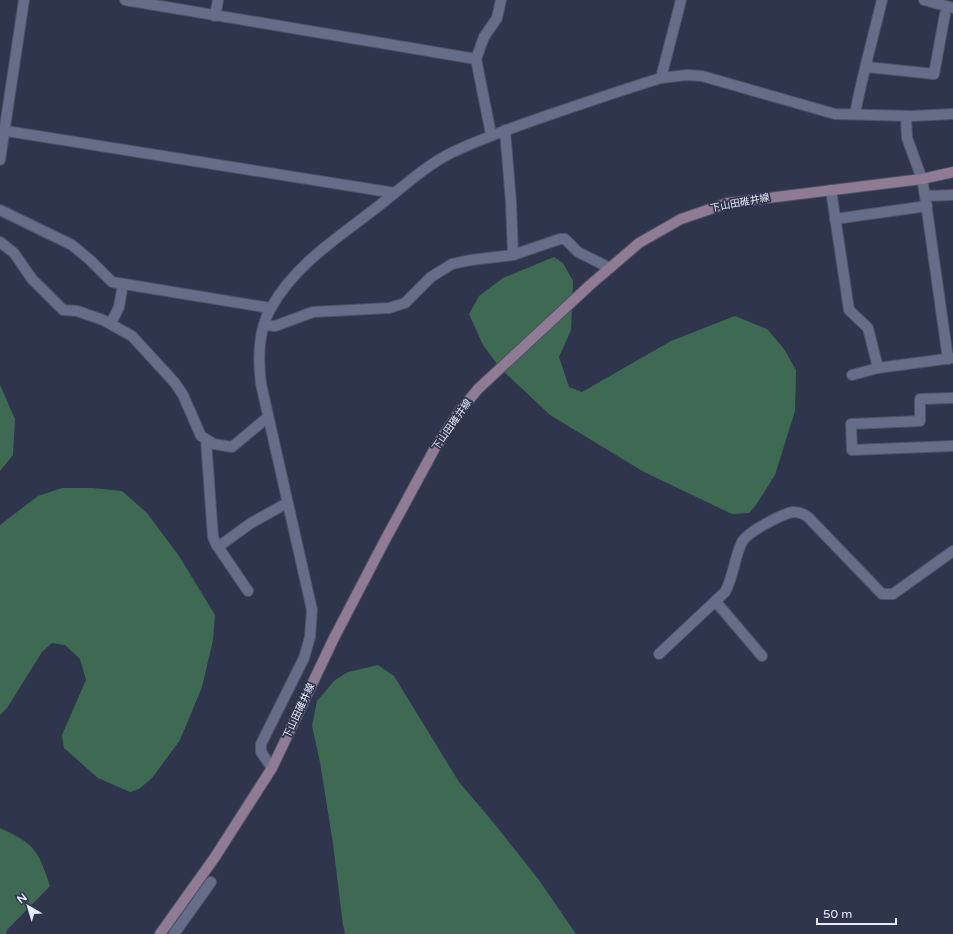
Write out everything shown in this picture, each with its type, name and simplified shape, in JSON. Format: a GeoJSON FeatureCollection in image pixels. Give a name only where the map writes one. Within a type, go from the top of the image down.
{"type":"FeatureCollection","features":[{"type":"Feature","properties":{"kind":"main road","name":"下山田碓井線"},"geometry":{"type":"LineString","coordinates":[[160,934],[215,857],[272,768],[334,638],[435,448],[459,412],[478,389],[514,354],[610,268],[649,236],[702,210],[728,203],[922,179],[953,172]]}},
{"type":"Feature","properties":{"kind":"street"},"geometry":{"type":"LineString","coordinates":[[0,160],[2,130],[24,0]]}},
{"type":"Feature","properties":{"kind":"street"},"geometry":{"type":"LineString","coordinates":[[125,0],[476,60]]}},
{"type":"Feature","properties":{"kind":"street"},"geometry":{"type":"LineString","coordinates":[[215,16],[218,0]]}},
{"type":"Feature","properties":{"kind":"street"},"geometry":{"type":"LineString","coordinates":[[491,134],[476,60],[484,37],[496,18],[501,0]]}},
{"type":"Feature","properties":{"kind":"street"},"geometry":{"type":"LineString","coordinates":[[661,78],[681,0]]}},
{"type":"Feature","properties":{"kind":"street"},"geometry":{"type":"LineString","coordinates":[[855,114],[860,86],[882,0]]}},
{"type":"Feature","properties":{"kind":"street"},"geometry":{"type":"LineString","coordinates":[[866,67],[934,74],[949,11],[924,0]]}},
{"type":"Feature","properties":{"kind":"street"},"geometry":{"type":"LineString","coordinates":[[272,768],[261,752],[261,744],[304,658],[310,638],[312,610],[268,417],[259,367],[264,325],[270,308],[287,284],[306,264],[448,154],[491,134],[661,78],[686,75],[702,76],[835,114],[906,116],[953,114]]}},
{"type":"Feature","properties":{"kind":"street"},"geometry":{"type":"LineString","coordinates":[[852,375],[878,368],[950,358],[922,179],[907,138],[906,116]]}},
{"type":"Feature","properties":{"kind":"street"},"geometry":{"type":"LineString","coordinates":[[2,130],[395,194]]}},
{"type":"Feature","properties":{"kind":"street"},"geometry":{"type":"LineString","coordinates":[[505,130],[510,188],[513,255]]}},
{"type":"Feature","properties":{"kind":"street"},"geometry":{"type":"LineString","coordinates":[[831,190],[849,310],[868,328],[878,368]]}},
{"type":"Feature","properties":{"kind":"street"},"geometry":{"type":"LineString","coordinates":[[835,219],[953,195]]}},
{"type":"Feature","properties":{"kind":"street"},"geometry":{"type":"LineString","coordinates":[[0,210],[72,245],[90,260],[112,282],[270,308]]}},
{"type":"Feature","properties":{"kind":"street"},"geometry":{"type":"LineString","coordinates":[[264,325],[275,326],[314,312],[389,308],[405,303],[431,277],[452,264],[513,255],[560,239],[565,240],[578,252],[610,268]]}},
{"type":"Feature","properties":{"kind":"street"},"geometry":{"type":"LineString","coordinates":[[0,242],[14,253],[32,279],[63,310],[77,312],[111,323],[132,336],[175,383],[183,395],[197,431],[206,440],[214,444],[232,447],[268,417]]}},
{"type":"Feature","properties":{"kind":"street"},"geometry":{"type":"LineString","coordinates":[[111,323],[119,307],[123,284]]}},
{"type":"Feature","properties":{"kind":"street"},"geometry":{"type":"LineString","coordinates":[[953,398],[920,400],[920,422],[851,424],[852,450],[953,446]]}},
{"type":"Feature","properties":{"kind":"street"},"geometry":{"type":"LineString","coordinates":[[206,440],[213,537],[218,548],[248,591]]}},
{"type":"Feature","properties":{"kind":"street"},"geometry":{"type":"LineString","coordinates":[[218,548],[251,523],[287,503]]}},
{"type":"Feature","properties":{"kind":"street"},"geometry":{"type":"LineString","coordinates":[[659,654],[725,592],[731,580],[738,552],[743,540],[751,532],[794,512],[808,517],[882,594],[893,594],[953,551]]}},
{"type":"Feature","properties":{"kind":"street"},"geometry":{"type":"LineString","coordinates":[[716,602],[762,656]]}},
{"type":"Feature","properties":{"kind":"street"},"geometry":{"type":"LineString","coordinates":[[174,934],[211,882]]}},
{"type":"Feature","properties":{"kind":"green space"},"geometry":{"type":"Polygon","coordinates":[[[554,257],[563,263],[573,281],[571,330],[559,357],[569,387],[582,392],[671,341],[735,316],[767,329],[784,349],[796,370],[795,411],[775,475],[756,505],[749,513],[732,514],[644,472],[550,415],[500,368],[483,345],[469,314],[479,296],[503,278],[554,257]]]}},
{"type":"Feature","properties":{"kind":"green space"},"geometry":{"type":"Polygon","coordinates":[[[0,385],[15,419],[13,455],[0,471],[0,385]]]}},
{"type":"Feature","properties":{"kind":"green space"},"geometry":{"type":"Polygon","coordinates":[[[62,488],[92,488],[122,491],[147,513],[179,556],[215,615],[213,640],[202,687],[180,740],[152,778],[139,789],[130,792],[98,778],[64,748],[62,735],[86,680],[80,659],[65,645],[52,643],[42,652],[7,708],[0,715],[0,525],[38,496],[62,488]]]}},
{"type":"Feature","properties":{"kind":"green space"},"geometry":{"type":"Polygon","coordinates":[[[378,665],[394,676],[459,782],[539,880],[576,934],[345,934],[320,762],[312,726],[317,701],[335,680],[348,672],[378,665]]]}},
{"type":"Feature","properties":{"kind":"green space"},"geometry":{"type":"Polygon","coordinates":[[[0,828],[21,839],[34,850],[42,864],[50,886],[7,930],[6,934],[0,934],[0,828]]]}}]}
